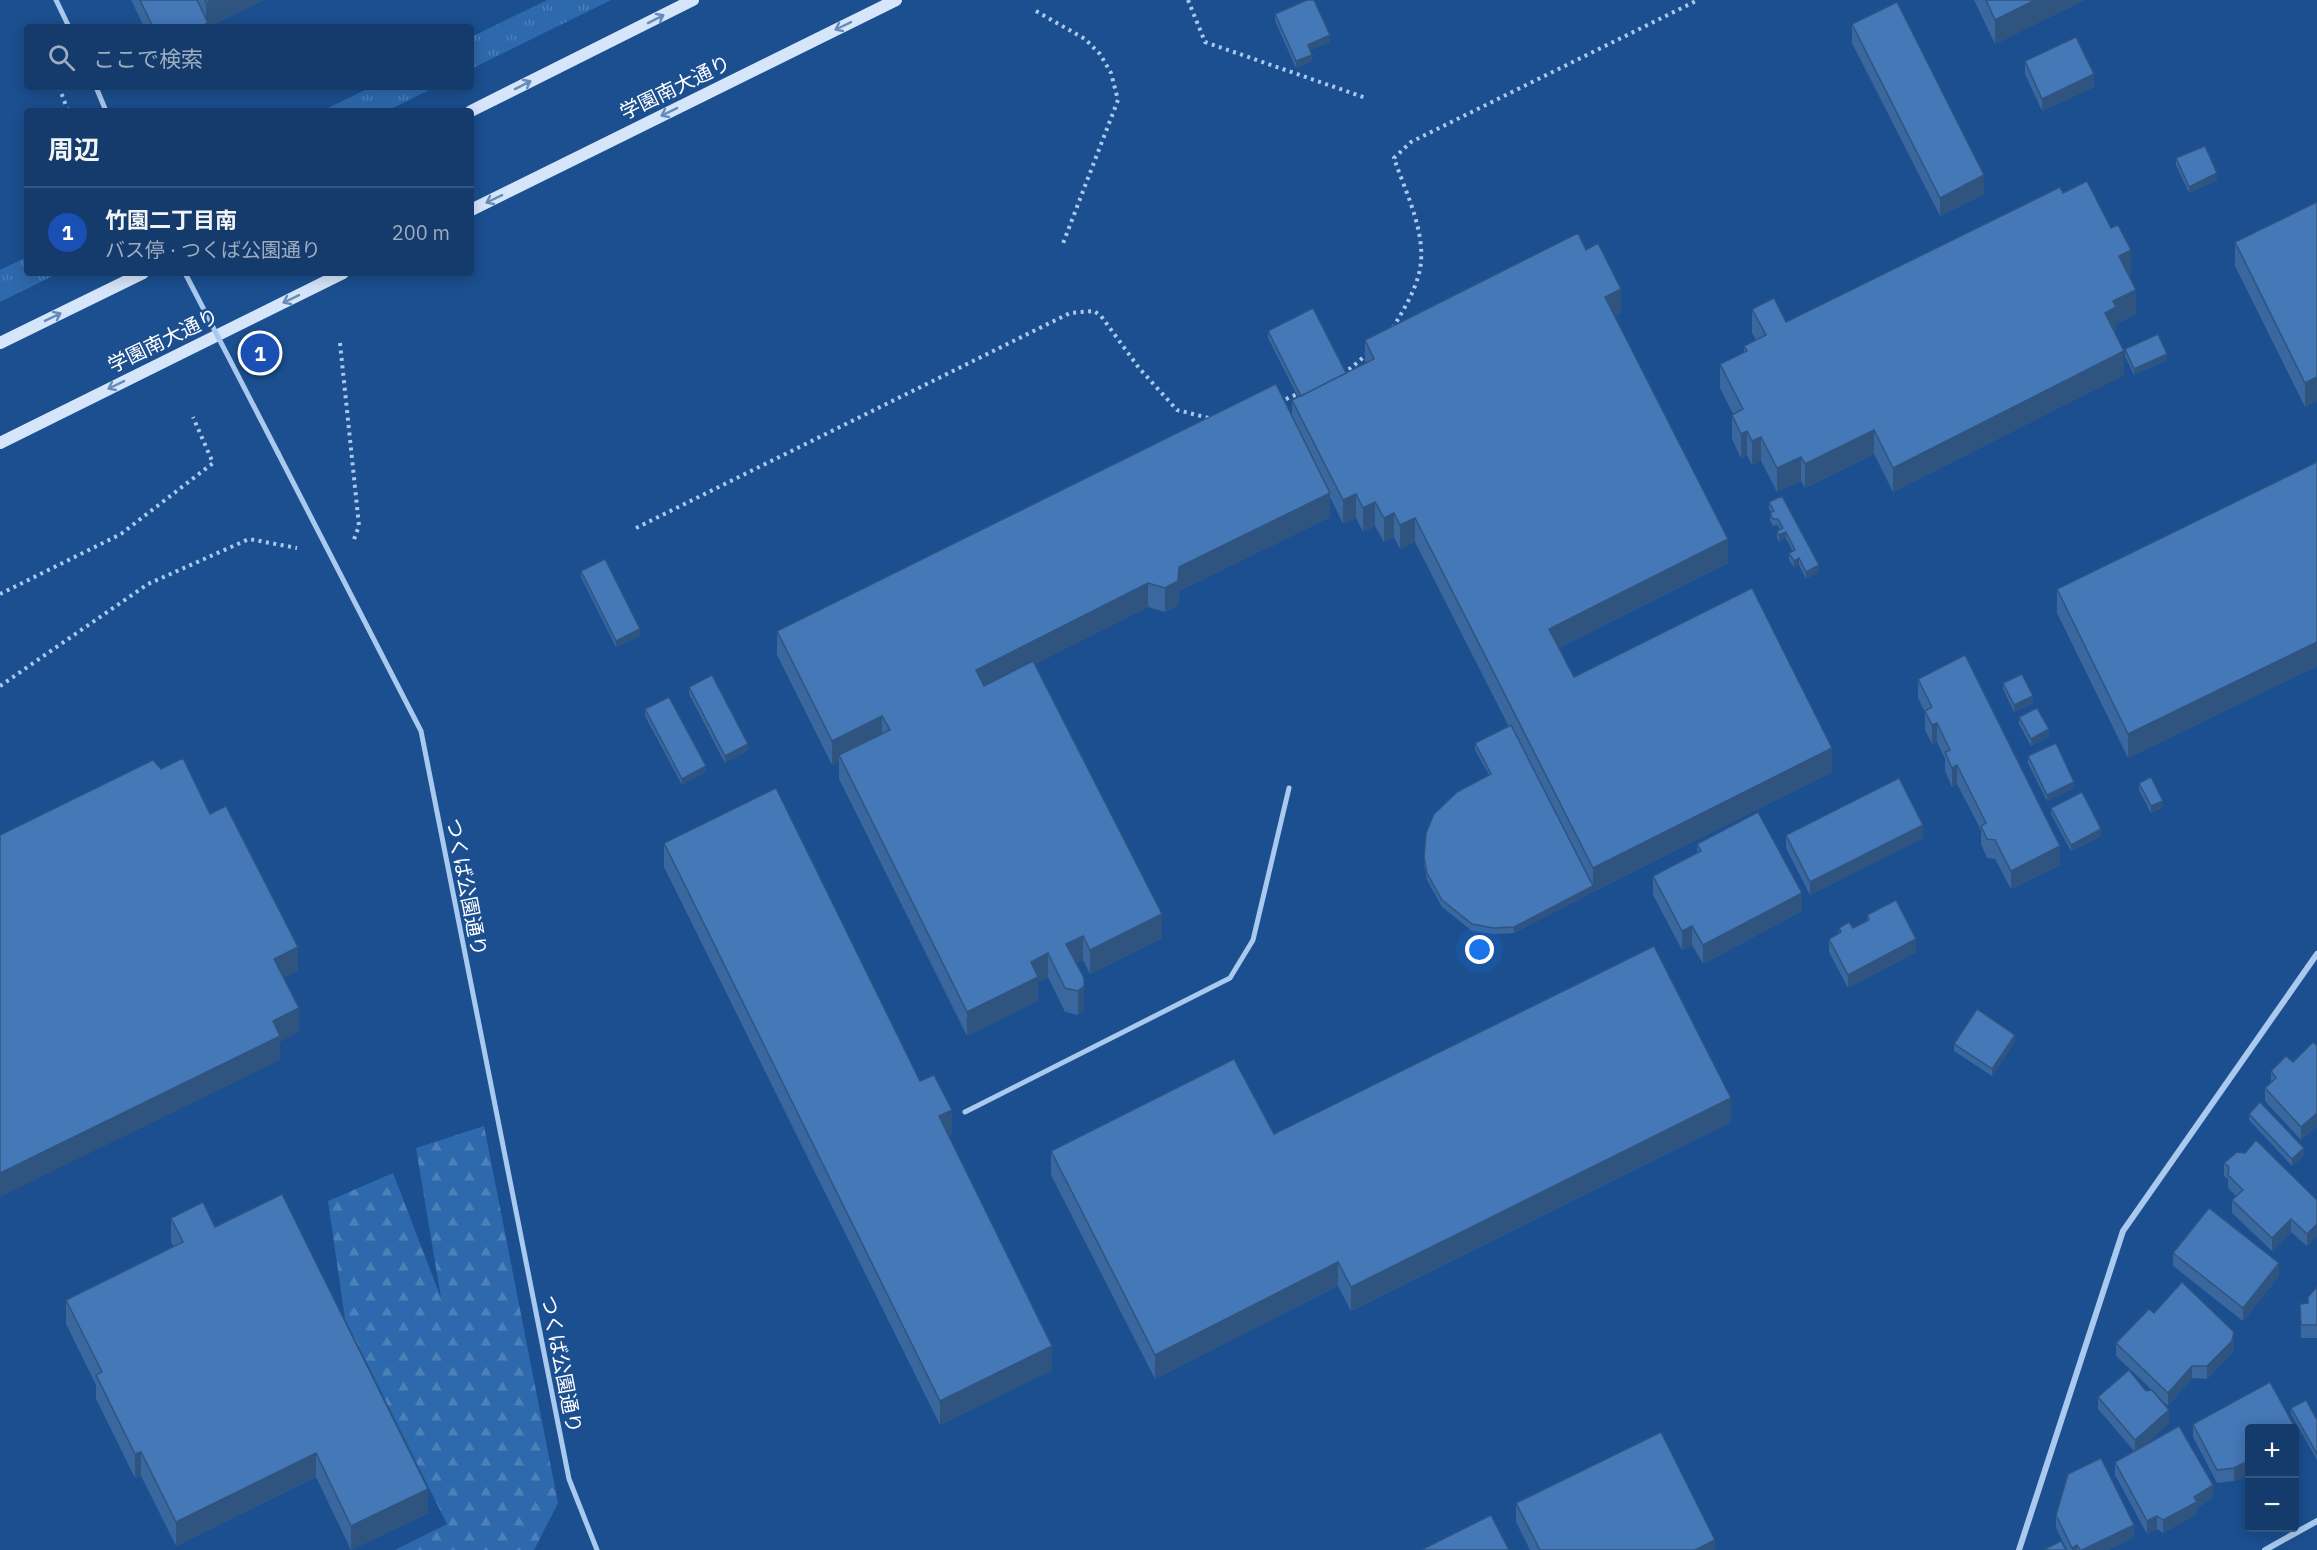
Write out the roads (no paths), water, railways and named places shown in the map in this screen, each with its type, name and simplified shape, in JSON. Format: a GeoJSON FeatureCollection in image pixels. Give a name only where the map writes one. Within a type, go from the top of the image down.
{"type":"FeatureCollection","features":[{"type":"Feature","properties":{"kind":"main road"},"geometry":{"type":"LineString","coordinates":[[474,110],[693,0]]}},
{"type":"Feature","properties":{"kind":"main road","name":"学園南大通り"},"geometry":{"type":"LineString","coordinates":[[474,209],[896,0]]}},
{"type":"Feature","properties":{"kind":"main road"},"geometry":{"type":"LineString","coordinates":[[0,343],[136,276]]}},
{"type":"Feature","properties":{"kind":"main road","name":"学園南大通り"},"geometry":{"type":"LineString","coordinates":[[0,443],[337,276]]}},
{"type":"Feature","properties":{"kind":"street"},"geometry":{"type":"LineString","coordinates":[[56,0],[68,24]]}},
{"type":"Feature","properties":{"kind":"street"},"geometry":{"type":"LineString","coordinates":[[97,90],[105,108]]}},
{"type":"Feature","properties":{"kind":"street","name":"つくば公園通り"},"geometry":{"type":"LineString","coordinates":[[187,276],[421,731],[569,1479],[597,1550]]}},
{"type":"Feature","properties":{"kind":"street"},"geometry":{"type":"LineString","coordinates":[[965,1112],[1230,978],[1253,940],[1289,788]]}},
{"type":"Feature","properties":{"kind":"street"},"geometry":{"type":"LineString","coordinates":[[2019,1550],[2123,1231],[2317,954]]}},
{"type":"Feature","properties":{"kind":"street"},"geometry":{"type":"LineString","coordinates":[[2265,1550],[2317,1521]]}},
{"type":"Feature","properties":{"kind":"place","name":"竹園二丁目南"},"geometry":{"type":"Point","coordinates":[260,353]}}]}
